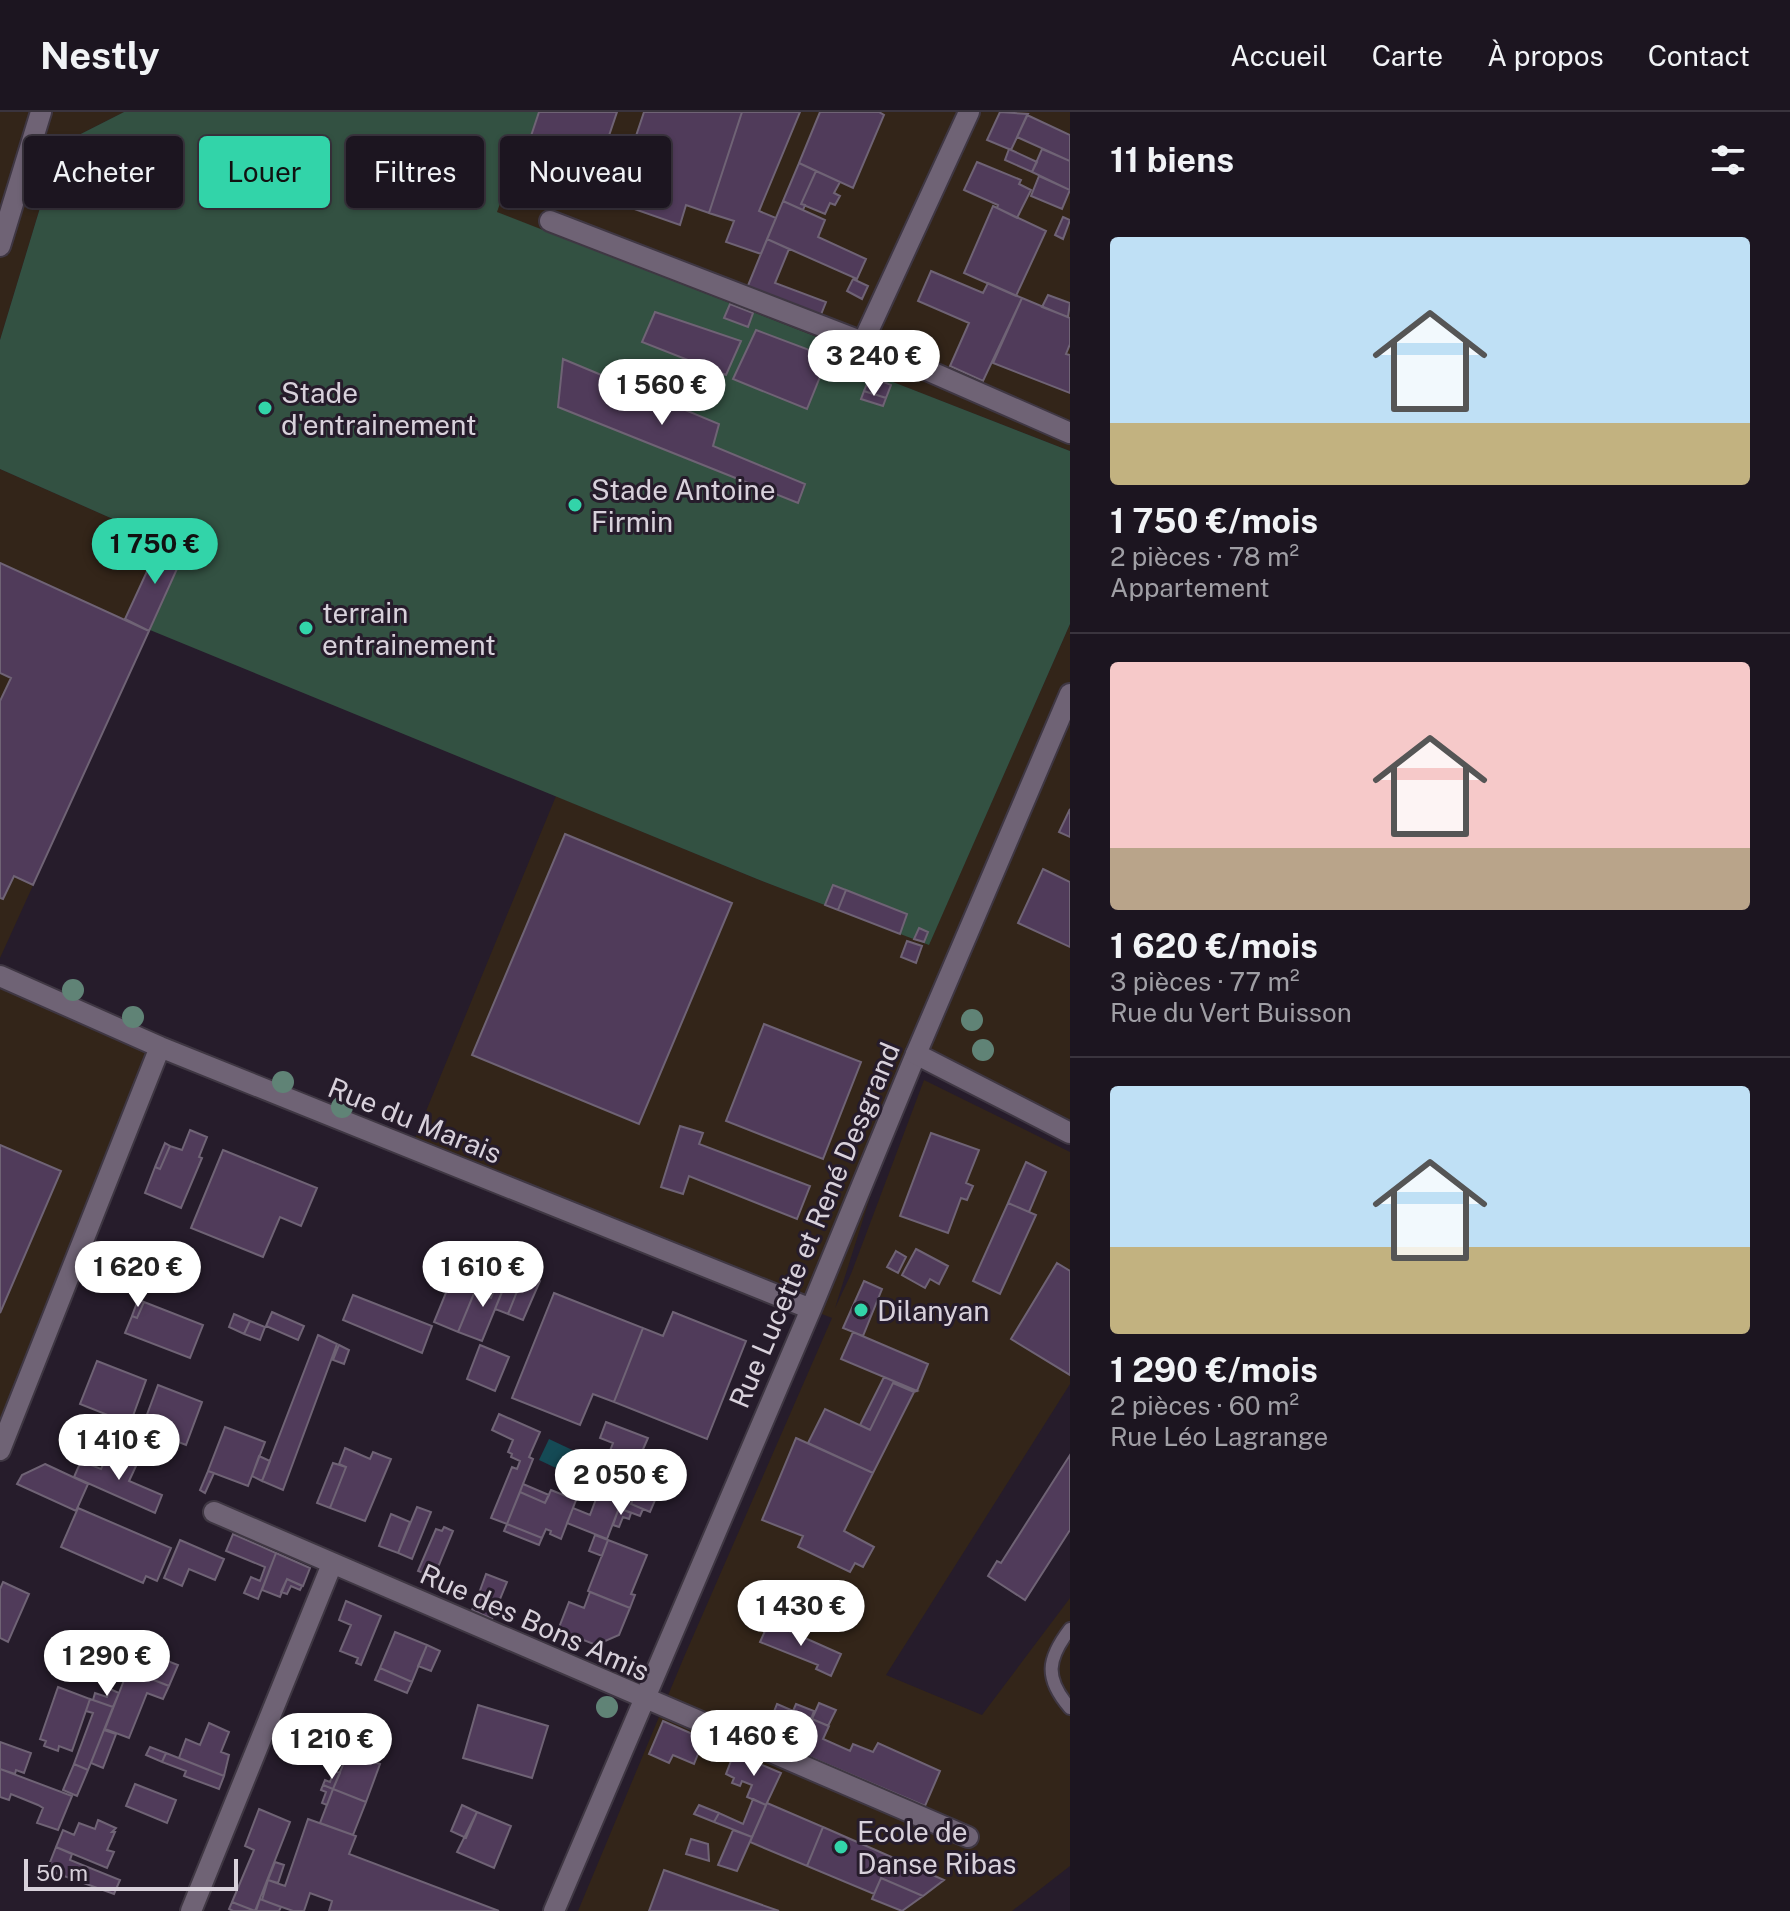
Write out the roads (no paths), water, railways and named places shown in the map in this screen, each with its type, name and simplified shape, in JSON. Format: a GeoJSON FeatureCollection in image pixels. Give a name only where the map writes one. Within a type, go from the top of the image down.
{"type":"FeatureCollection","features":[{"type":"Feature","properties":{"kind":"street"},"geometry":{"type":"LineString","coordinates":[[0,246],[41,112]]}},
{"type":"Feature","properties":{"kind":"street"},"geometry":{"type":"LineString","coordinates":[[863,342],[969,112]]}},
{"type":"Feature","properties":{"kind":"street"},"geometry":{"type":"LineString","coordinates":[[550,221],[863,342],[1070,433]]}},
{"type":"Feature","properties":{"kind":"street","name":"Rue Lucette et René Desgrand"},"geometry":{"type":"LineString","coordinates":[[554,1911],[1070,694]]}},
{"type":"Feature","properties":{"kind":"street","name":"Rue du Marais"},"geometry":{"type":"LineString","coordinates":[[0,976],[160,1047],[811,1309]]}},
{"type":"Feature","properties":{"kind":"street"},"geometry":{"type":"LineString","coordinates":[[0,1450],[160,1047]]}},
{"type":"Feature","properties":{"kind":"street"},"geometry":{"type":"LineString","coordinates":[[916,1054],[1070,1133]]}},
{"type":"Feature","properties":{"kind":"street","name":"Rue des Bons Amis"},"geometry":{"type":"LineString","coordinates":[[214,1512],[968,1837]]}},
{"type":"Feature","properties":{"kind":"street"},"geometry":{"type":"LineString","coordinates":[[191,1911],[332,1564]]}},
{"type":"Feature","properties":{"kind":"lane"},"geometry":{"type":"LineString","coordinates":[[1070,1629],[1056,1647],[1050,1667],[1055,1685],[1070,1708]]}},
{"type":"Feature","properties":{"kind":"water"},"geometry":{"type":"Polygon","coordinates":[[[549,1439],[585,1456],[575,1477],[539,1460],[549,1439]]]}},
{"type":"Feature","properties":{"kind":"place","name":"Stade d'entrainement"},"geometry":{"type":"Point","coordinates":[265,408]}},
{"type":"Feature","properties":{"kind":"place","name":"Stade Antoine Firmin"},"geometry":{"type":"Point","coordinates":[575,505]}},
{"type":"Feature","properties":{"kind":"place","name":"terrain entrainement"},"geometry":{"type":"Point","coordinates":[306,628]}},
{"type":"Feature","properties":{"kind":"place","name":"Dilanyan"},"geometry":{"type":"Point","coordinates":[861,1310]}},
{"type":"Feature","properties":{"kind":"place","name":"Ecole de Danse Ribas"},"geometry":{"type":"Point","coordinates":[841,1847]}}]}
